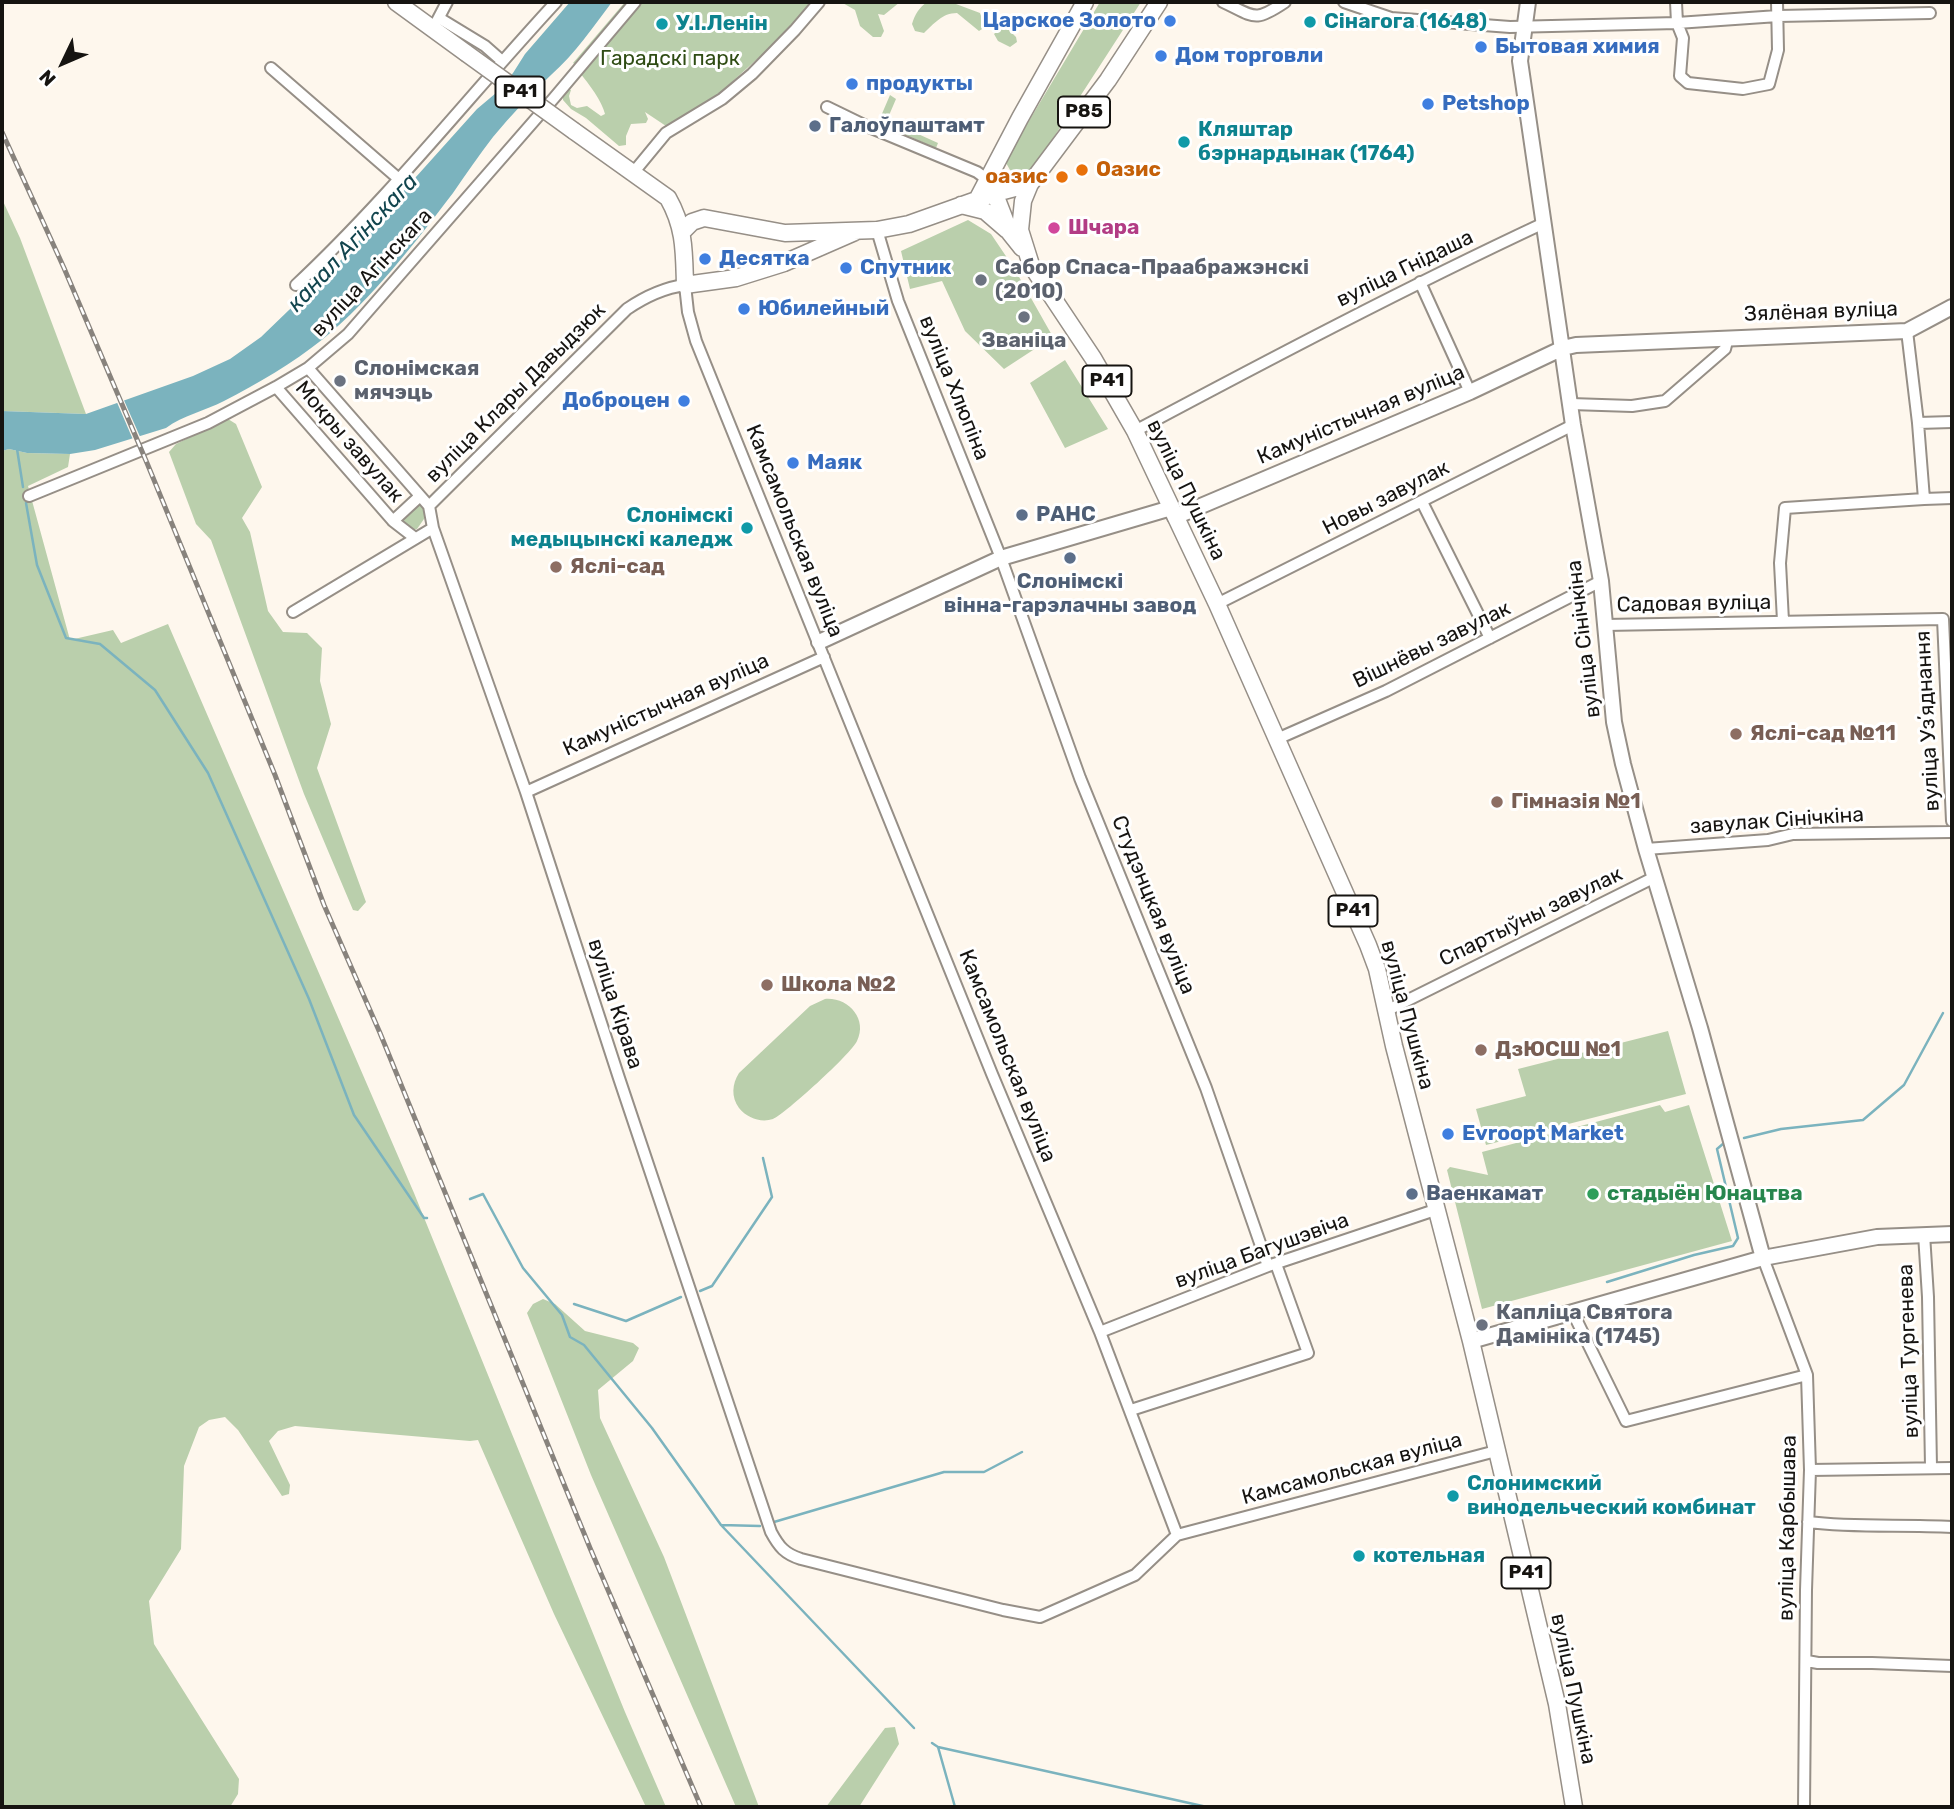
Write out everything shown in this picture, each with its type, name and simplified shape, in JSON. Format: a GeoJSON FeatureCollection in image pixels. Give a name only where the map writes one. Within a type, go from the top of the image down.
{"type":"FeatureCollection","features":[{"type":"Feature","properties":{"kind":"main road","name":"Р41"},"geometry":{"type":"LineString","coordinates":[[396,2],[436,23],[466,53],[668,198],[704,218],[785,233],[855,232],[909,224],[969,203]]}},
{"type":"Feature","properties":{"kind":"main road","name":"Р85"},"geometry":{"type":"LineString","coordinates":[[1000,154],[1085,2]]}},
{"type":"Feature","properties":{"kind":"main road","name":"Р85"},"geometry":{"type":"LineString","coordinates":[[1026,185],[1108,80],[1159,2]]}},
{"type":"Feature","properties":{"kind":"main road"},"geometry":{"type":"LineString","coordinates":[[1000,154],[1004,174],[1014,184],[1026,185]]}},
{"type":"Feature","properties":{"kind":"main road"},"geometry":{"type":"LineString","coordinates":[[992,187],[1000,154]]}},
{"type":"Feature","properties":{"kind":"main road"},"geometry":{"type":"LineString","coordinates":[[1015,232],[969,203],[992,187],[1026,185]]}},
{"type":"Feature","properties":{"kind":"main road","name":"вуліца Пушкіна"},"geometry":{"type":"LineString","coordinates":[[1026,185],[1015,232],[1041,281],[1093,358],[1135,431],[1278,739],[1377,970],[1471,1340],[1557,1704],[1574,1807]]}},
{"type":"Feature","properties":{"kind":"main road","name":"Р41"},"geometry":{"type":"LineString","coordinates":[[992,187],[1012,211],[1015,232]]}},
{"type":"Feature","properties":{"kind":"main road","name":"Р41"},"geometry":{"type":"LineString","coordinates":[[668,198],[683,231],[685,285],[736,278],[784,262],[855,232]]}},
{"type":"Feature","properties":{"kind":"main road"},"geometry":{"type":"LineString","coordinates":[[683,231],[692,222],[704,218]]}},
{"type":"Feature","properties":{"kind":"main road"},"geometry":{"type":"LineString","coordinates":[[784,262],[789,248],[785,233]]}},
{"type":"Feature","properties":{"kind":"street"},"geometry":{"type":"LineString","coordinates":[[447,2],[436,23],[485,46],[502,61]]}},
{"type":"Feature","properties":{"kind":"street","name":"вуліца Агінскага"},"geometry":{"type":"LineString","coordinates":[[296,285],[400,180],[556,2]]}},
{"type":"Feature","properties":{"kind":"street","name":"вуліца Агінскага"},"geometry":{"type":"LineString","coordinates":[[29,496],[208,423],[307,368],[348,334],[635,2]]}},
{"type":"Feature","properties":{"kind":"street"},"geometry":{"type":"LineString","coordinates":[[633,173],[666,133],[722,99],[752,74],[819,2]]}},
{"type":"Feature","properties":{"kind":"street"},"geometry":{"type":"LineString","coordinates":[[1223,2],[1255,16],[1266,15],[1285,2]]}},
{"type":"Feature","properties":{"kind":"street"},"geometry":{"type":"LineString","coordinates":[[1346,2],[1391,18],[1487,27],[1930,13]]}},
{"type":"Feature","properties":{"kind":"street","name":"вуліца Сінічкіна"},"geometry":{"type":"LineString","coordinates":[[1528,2],[1520,61],[1573,425],[1601,581],[1614,722],[1646,849],[1763,1258]]}},
{"type":"Feature","properties":{"kind":"street"},"geometry":{"type":"LineString","coordinates":[[1676,2],[1677,23],[1683,37],[1680,75],[1682,80],[1743,89],[1769,84],[1778,50],[1777,2]]}},
{"type":"Feature","properties":{"kind":"street"},"geometry":{"type":"LineString","coordinates":[[271,68],[400,180]]}},
{"type":"Feature","properties":{"kind":"street"},"geometry":{"type":"LineString","coordinates":[[827,107],[977,172],[992,187]]}},
{"type":"Feature","properties":{"kind":"street","name":"вуліца Гнідаша"},"geometry":{"type":"LineString","coordinates":[[1135,431],[1250,368],[1544,223]]}},
{"type":"Feature","properties":{"kind":"street","name":"вуліца Хлюпіна"},"geometry":{"type":"LineString","coordinates":[[877,230],[898,300],[1001,558]]}},
{"type":"Feature","properties":{"kind":"street"},"geometry":{"type":"LineString","coordinates":[[1420,282],[1470,392]]}},
{"type":"Feature","properties":{"kind":"street","name":"вуліца Клары Давыдзюк"},"geometry":{"type":"LineString","coordinates":[[433,528],[429,506],[627,310],[652,294],[669,287],[685,285]]}},
{"type":"Feature","properties":{"kind":"street","name":"Камсамольская вуліца"},"geometry":{"type":"LineString","coordinates":[[685,285],[688,313],[696,341],[992,1074],[1100,1332],[1177,1535],[1496,1451]]}},
{"type":"Feature","properties":{"kind":"street","name":"Зялёная вуліца"},"geometry":{"type":"LineString","coordinates":[[1563,348],[1576,345],[1728,337],[1907,331],[1952,307]]}},
{"type":"Feature","properties":{"kind":"street"},"geometry":{"type":"LineString","coordinates":[[1907,331],[1924,499],[1952,498]]}},
{"type":"Feature","properties":{"kind":"street","name":"Зялёная вуліца"},"geometry":{"type":"LineString","coordinates":[[1571,404],[1632,406],[1665,401],[1725,349],[1728,337]]}},
{"type":"Feature","properties":{"kind":"street","name":"Камуністычная вуліца"},"geometry":{"type":"LineString","coordinates":[[526,792],[822,650],[1001,558],[1173,512],[1470,392],[1563,348]]}},
{"type":"Feature","properties":{"kind":"street"},"geometry":{"type":"LineString","coordinates":[[307,368],[429,506]]}},
{"type":"Feature","properties":{"kind":"street","name":"Мокры завулак"},"geometry":{"type":"LineString","coordinates":[[276,387],[393,521],[415,538]]}},
{"type":"Feature","properties":{"kind":"street"},"geometry":{"type":"LineString","coordinates":[[1918,423],[1952,422]]}},
{"type":"Feature","properties":{"kind":"street","name":"Новы завулак"},"geometry":{"type":"LineString","coordinates":[[1217,604],[1573,425]]}},
{"type":"Feature","properties":{"kind":"street"},"geometry":{"type":"LineString","coordinates":[[393,521],[420,496]]}},
{"type":"Feature","properties":{"kind":"street","name":"Садовая вуліца"},"geometry":{"type":"LineString","coordinates":[[1783,621],[1780,563],[1785,508],[1924,499]]}},
{"type":"Feature","properties":{"kind":"street"},"geometry":{"type":"LineString","coordinates":[[1422,502],[1490,638]]}},
{"type":"Feature","properties":{"kind":"street"},"geometry":{"type":"LineString","coordinates":[[293,612],[433,528]]}},
{"type":"Feature","properties":{"kind":"street","name":"вуліца Кірава"},"geometry":{"type":"LineString","coordinates":[[433,528],[526,792],[619,1078],[771,1532],[778,1546],[788,1555],[1040,1617],[1135,1574],[1177,1535]]}},
{"type":"Feature","properties":{"kind":"street","name":"Студэнцкая вуліца"},"geometry":{"type":"LineString","coordinates":[[1001,558],[1080,778],[1206,1088],[1308,1353],[1131,1410]]}},
{"type":"Feature","properties":{"kind":"street","name":"Вішнёвы завулак"},"geometry":{"type":"LineString","coordinates":[[1278,739],[1386,691],[1601,581]]}},
{"type":"Feature","properties":{"kind":"street","name":"Садовая вуліца"},"geometry":{"type":"LineString","coordinates":[[1605,625],[1943,619]]}},
{"type":"Feature","properties":{"kind":"street","name":"вуліца Узʼяднання"},"geometry":{"type":"LineString","coordinates":[[1943,619],[1952,821]]}},
{"type":"Feature","properties":{"kind":"street","name":"завулак Сінічкіна"},"geometry":{"type":"LineString","coordinates":[[1646,849],[1768,840],[1793,834],[1952,832]]}},
{"type":"Feature","properties":{"kind":"street","name":"Спартыўны завулак"},"geometry":{"type":"LineString","coordinates":[[1386,1011],[1655,877]]}},
{"type":"Feature","properties":{"kind":"street","name":"вуліца Багушэвіча"},"geometry":{"type":"LineString","coordinates":[[1100,1332],[1272,1265],[1438,1209]]}},
{"type":"Feature","properties":{"kind":"street","name":"вуліца Тургенева"},"geometry":{"type":"LineString","coordinates":[[1924,1234],[1928,1297],[1931,1468]]}},
{"type":"Feature","properties":{"kind":"street"},"geometry":{"type":"LineString","coordinates":[[1471,1340],[1763,1258],[1877,1237],[1952,1234]]}},
{"type":"Feature","properties":{"kind":"street","name":"вуліца Карбышава"},"geometry":{"type":"LineString","coordinates":[[1763,1258],[1807,1375],[1810,1470],[1804,1807]]}},
{"type":"Feature","properties":{"kind":"street"},"geometry":{"type":"LineString","coordinates":[[1573,1312],[1626,1421],[1807,1375]]}},
{"type":"Feature","properties":{"kind":"street"},"geometry":{"type":"LineString","coordinates":[[1810,1470],[1952,1468]]}},
{"type":"Feature","properties":{"kind":"street"},"geometry":{"type":"LineString","coordinates":[[1808,1522],[1831,1525],[1952,1527]]}},
{"type":"Feature","properties":{"kind":"street"},"geometry":{"type":"LineString","coordinates":[[1807,1661],[1818,1664],[1952,1666]]}},
{"type":"Feature","properties":{"kind":"green space","name":"Гарадскі парк"},"geometry":{"type":"Polygon","coordinates":[[[625,2],[813,2],[789,30],[711,101],[666,126],[645,112],[648,119],[646,123],[631,124],[626,145],[619,146],[571,109],[563,100],[563,95],[568,89],[571,90],[571,105],[577,108],[587,106],[601,116],[605,114],[598,98],[580,73],[582,69],[573,63],[625,2]]]}},
{"type":"Feature","properties":{"kind":"green space"},"geometry":{"type":"Polygon","coordinates":[[[841,2],[900,2],[884,15],[878,14],[884,31],[881,37],[873,37],[860,26],[855,10],[841,2]]]}},
{"type":"Feature","properties":{"kind":"green space"},"geometry":{"type":"Polygon","coordinates":[[[927,2],[956,2],[980,13],[985,27],[979,31],[957,13],[952,13],[924,33],[915,31],[912,24],[914,17],[927,2]]]}},
{"type":"Feature","properties":{"kind":"green space"},"geometry":{"type":"Polygon","coordinates":[[[1100,2],[1141,2],[1030,174],[1021,176],[1010,170],[1005,161],[1100,2]]]}},
{"type":"Feature","properties":{"kind":"green space"},"geometry":{"type":"Polygon","coordinates":[[[1006,27],[1016,37],[1017,42],[1010,47],[998,41],[994,34],[1000,28],[1006,27]]]}},
{"type":"Feature","properties":{"kind":"green space"},"geometry":{"type":"Polygon","coordinates":[[[890,95],[896,99],[887,120],[938,143],[936,148],[878,123],[890,95]]]}},
{"type":"Feature","properties":{"kind":"green space"},"geometry":{"type":"Polygon","coordinates":[[[2,199],[20,238],[86,414],[2,411],[2,199]]]}},
{"type":"Feature","properties":{"kind":"green space"},"geometry":{"type":"Polygon","coordinates":[[[968,220],[991,234],[1014,268],[1053,337],[1004,369],[965,331],[942,281],[910,289],[901,251],[968,220]]]}},
{"type":"Feature","properties":{"kind":"green space"},"geometry":{"type":"Polygon","coordinates":[[[1065,360],[1108,429],[1065,448],[1030,383],[1065,360]]]}},
{"type":"Feature","properties":{"kind":"green space"},"geometry":{"type":"Polygon","coordinates":[[[228,419],[236,424],[262,487],[242,518],[250,532],[268,611],[283,632],[307,633],[322,648],[320,681],[331,724],[317,768],[366,902],[358,911],[353,910],[304,794],[211,540],[196,524],[169,452],[176,444],[228,419]]]}},
{"type":"Feature","properties":{"kind":"green space"},"geometry":{"type":"Polygon","coordinates":[[[9,449],[27,453],[70,454],[68,467],[28,486],[70,640],[113,630],[121,643],[168,624],[414,1193],[666,1807],[646,1807],[554,1614],[478,1440],[295,1426],[278,1431],[269,1441],[290,1485],[289,1494],[282,1496],[238,1430],[225,1417],[209,1420],[199,1427],[184,1466],[181,1549],[149,1601],[154,1644],[239,1779],[238,1794],[230,1807],[2,1807],[2,451],[9,449]]]}},
{"type":"Feature","properties":{"kind":"green space"},"geometry":{"type":"Polygon","coordinates":[[[417,505],[424,507],[424,519],[417,529],[412,530],[403,524],[404,518],[417,505]]]}},
{"type":"Feature","properties":{"kind":"green space"},"geometry":{"type":"Polygon","coordinates":[[[825,999],[841,1002],[854,1011],[860,1025],[857,1041],[831,1070],[780,1115],[764,1120],[754,1119],[746,1114],[736,1104],[734,1095],[739,1073],[810,1006],[825,999]]]}},
{"type":"Feature","properties":{"kind":"green space"},"geometry":{"type":"Polygon","coordinates":[[[1668,1031],[1686,1094],[1486,1145],[1476,1109],[1526,1096],[1518,1069],[1668,1031]]]}},
{"type":"Feature","properties":{"kind":"green space","name":"стадыён Юнацтва"},"geometry":{"type":"Polygon","coordinates":[[[1660,1105],[1665,1112],[1689,1105],[1732,1241],[1482,1309],[1447,1170],[1450,1167],[1488,1175],[1482,1152],[1660,1105]]]}},
{"type":"Feature","properties":{"kind":"green space"},"geometry":{"type":"Polygon","coordinates":[[[543,1299],[555,1304],[585,1331],[633,1343],[639,1348],[633,1361],[598,1390],[600,1418],[664,1557],[759,1807],[736,1807],[591,1475],[527,1313],[533,1304],[543,1299]]]}},
{"type":"Feature","properties":{"kind":"green space"},"geometry":{"type":"Polygon","coordinates":[[[895,1727],[899,1744],[859,1807],[826,1807],[885,1728],[895,1727]]]}},
{"type":"Feature","properties":{"kind":"water"},"geometry":{"type":"Polygon","coordinates":[[[570,2],[612,2],[568,58],[493,137],[392,270],[359,306],[323,339],[249,388],[166,428],[95,450],[70,454],[27,453],[9,449],[2,451],[2,411],[86,414],[193,376],[230,359],[261,337],[345,256],[477,109],[496,93],[525,54],[570,2]]]}},
{"type":"Feature","properties":{"kind":"pier"},"geometry":{"type":"Polygon","coordinates":[[[123,398],[141,439],[134,442],[116,400],[123,398]]]}},
{"type":"Feature","properties":{"kind":"waterway"},"geometry":{"type":"LineString","coordinates":[[17,449],[23,487]]}},
{"type":"Feature","properties":{"kind":"waterway"},"geometry":{"type":"LineString","coordinates":[[26,503],[37,565],[66,638],[100,644],[155,690],[208,773],[309,999],[354,1115],[424,1218],[427,1218]]}},
{"type":"Feature","properties":{"kind":"waterway"},"geometry":{"type":"LineString","coordinates":[[1744,1138],[1781,1129],[1863,1120],[1904,1085],[1943,1013]]}},
{"type":"Feature","properties":{"kind":"waterway"},"geometry":{"type":"LineString","coordinates":[[1607,1282],[1733,1246],[1738,1238],[1717,1149],[1724,1143]]}},
{"type":"Feature","properties":{"kind":"waterway"},"geometry":{"type":"LineString","coordinates":[[700,1291],[712,1286],[772,1197],[763,1158]]}},
{"type":"Feature","properties":{"kind":"waterway"},"geometry":{"type":"LineString","coordinates":[[470,1199],[483,1194],[523,1268],[562,1315],[570,1337],[584,1345],[652,1428],[721,1525],[914,1728]]}},
{"type":"Feature","properties":{"kind":"waterway"},"geometry":{"type":"LineString","coordinates":[[574,1304],[626,1321],[681,1297]]}},
{"type":"Feature","properties":{"kind":"waterway"},"geometry":{"type":"LineString","coordinates":[[774,1522],[944,1472],[984,1472],[1022,1452]]}},
{"type":"Feature","properties":{"kind":"waterway"},"geometry":{"type":"LineString","coordinates":[[721,1525],[760,1526]]}},
{"type":"Feature","properties":{"kind":"waterway"},"geometry":{"type":"LineString","coordinates":[[932,1743],[938,1747],[1207,1807]]}},
{"type":"Feature","properties":{"kind":"waterway"},"geometry":{"type":"LineString","coordinates":[[938,1747],[955,1807]]}},
{"type":"Feature","properties":{"kind":"railway"},"geometry":{"type":"LineString","coordinates":[[2,132],[64,268],[147,463],[275,775],[324,905],[380,1033],[590,1548],[701,1807]]}},
{"type":"Feature","properties":{"kind":"place","name":"Царское Золото"},"geometry":{"type":"Point","coordinates":[1170,21]}},
{"type":"Feature","properties":{"kind":"place","name":"Сінагога (1648)"},"geometry":{"type":"Point","coordinates":[1310,22]}},
{"type":"Feature","properties":{"kind":"place","name":"У.І.Ленін"},"geometry":{"type":"Point","coordinates":[662,24]}},
{"type":"Feature","properties":{"kind":"place","name":"Бытовая химия"},"geometry":{"type":"Point","coordinates":[1481,47]}},
{"type":"Feature","properties":{"kind":"place","name":"Дом торговли"},"geometry":{"type":"Point","coordinates":[1161,56]}},
{"type":"Feature","properties":{"kind":"place","name":"продукты"},"geometry":{"type":"Point","coordinates":[852,84]}},
{"type":"Feature","properties":{"kind":"place","name":"Petshop"},"geometry":{"type":"Point","coordinates":[1428,104]}},
{"type":"Feature","properties":{"kind":"place","name":"Галоўпаштамт"},"geometry":{"type":"Point","coordinates":[815,126]}},
{"type":"Feature","properties":{"kind":"place","name":"Кляштар бэрнардынак (1764)"},"geometry":{"type":"Point","coordinates":[1184,142]}},
{"type":"Feature","properties":{"kind":"place","name":"Оазис"},"geometry":{"type":"Point","coordinates":[1082,170]}},
{"type":"Feature","properties":{"kind":"place","name":"оазис"},"geometry":{"type":"Point","coordinates":[1062,177]}},
{"type":"Feature","properties":{"kind":"place","name":"Шчара"},"geometry":{"type":"Point","coordinates":[1054,228]}},
{"type":"Feature","properties":{"kind":"place","name":"Десятка"},"geometry":{"type":"Point","coordinates":[705,259]}},
{"type":"Feature","properties":{"kind":"place","name":"Спутник"},"geometry":{"type":"Point","coordinates":[846,268]}},
{"type":"Feature","properties":{"kind":"place","name":"Сабор Спаса-Праабражэнскі (2010)"},"geometry":{"type":"Point","coordinates":[981,280]}},
{"type":"Feature","properties":{"kind":"place","name":"Юбилейный"},"geometry":{"type":"Point","coordinates":[744,309]}},
{"type":"Feature","properties":{"kind":"place","name":"Званіца"},"geometry":{"type":"Point","coordinates":[1024,317]}},
{"type":"Feature","properties":{"kind":"place","name":"Слонімская мячэць"},"geometry":{"type":"Point","coordinates":[340,381]}},
{"type":"Feature","properties":{"kind":"place","name":"Доброцен"},"geometry":{"type":"Point","coordinates":[684,401]}},
{"type":"Feature","properties":{"kind":"place","name":"Маяк"},"geometry":{"type":"Point","coordinates":[793,463]}},
{"type":"Feature","properties":{"kind":"place","name":"РАНС"},"geometry":{"type":"Point","coordinates":[1022,515]}},
{"type":"Feature","properties":{"kind":"place","name":"Слонімскі медыцынскі каледж"},"geometry":{"type":"Point","coordinates":[747,528]}},
{"type":"Feature","properties":{"kind":"place","name":"Слонімскі вінна-гарэлачны завод"},"geometry":{"type":"Point","coordinates":[1070,558]}},
{"type":"Feature","properties":{"kind":"place","name":"Яслі-сад"},"geometry":{"type":"Point","coordinates":[556,567]}},
{"type":"Feature","properties":{"kind":"place","name":"Яслі-сад №11"},"geometry":{"type":"Point","coordinates":[1736,734]}},
{"type":"Feature","properties":{"kind":"place","name":"Гімназія №1"},"geometry":{"type":"Point","coordinates":[1497,802]}},
{"type":"Feature","properties":{"kind":"place","name":"Школа №2"},"geometry":{"type":"Point","coordinates":[767,985]}},
{"type":"Feature","properties":{"kind":"place","name":"ДзЮСШ №1"},"geometry":{"type":"Point","coordinates":[1481,1050]}},
{"type":"Feature","properties":{"kind":"place","name":"Evroopt Market"},"geometry":{"type":"Point","coordinates":[1448,1134]}},
{"type":"Feature","properties":{"kind":"place","name":"Ваенкамат"},"geometry":{"type":"Point","coordinates":[1412,1194]}},
{"type":"Feature","properties":{"kind":"place","name":"стадыён Юнацтва"},"geometry":{"type":"Point","coordinates":[1593,1194]}},
{"type":"Feature","properties":{"kind":"place","name":"Капліца Святога Дамініка (1745)"},"geometry":{"type":"Point","coordinates":[1482,1325]}},
{"type":"Feature","properties":{"kind":"place","name":"Слонимский винодельческий комбинат"},"geometry":{"type":"Point","coordinates":[1453,1496]}},
{"type":"Feature","properties":{"kind":"place","name":"котельная"},"geometry":{"type":"Point","coordinates":[1359,1556]}},
{"type":"Feature","properties":{"kind":"water label","name":"канал Агінскага"},"geometry":{"type":"Point","coordinates":[353,243]}}]}
